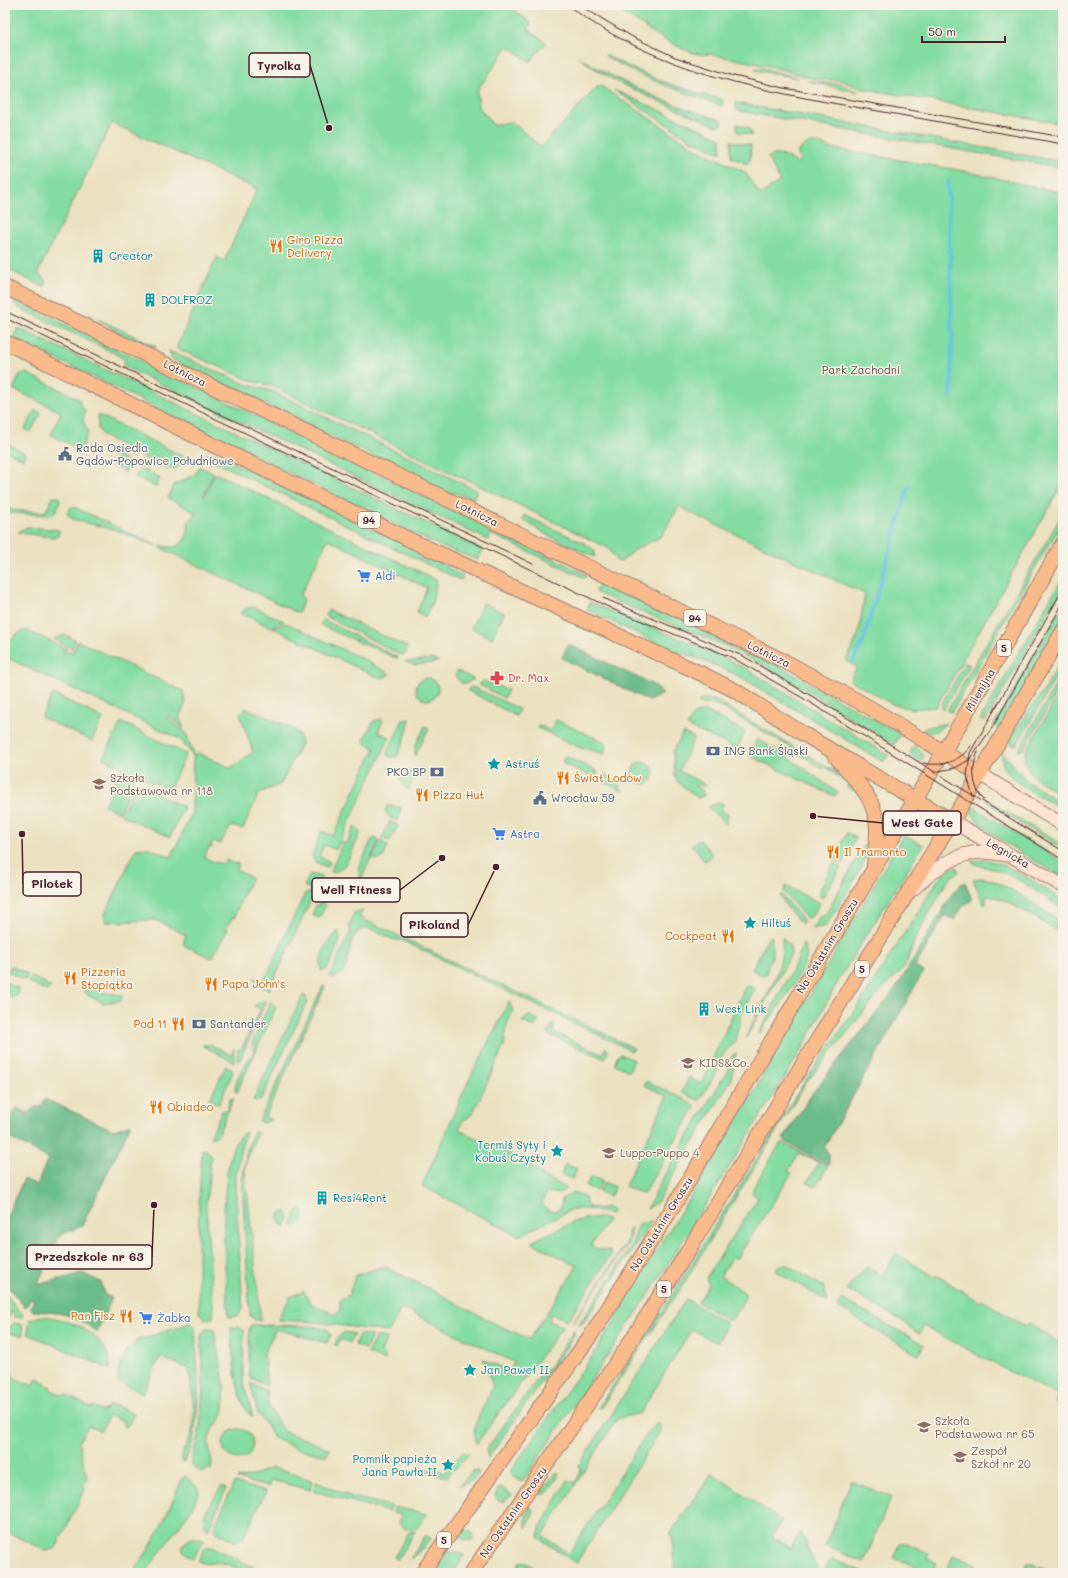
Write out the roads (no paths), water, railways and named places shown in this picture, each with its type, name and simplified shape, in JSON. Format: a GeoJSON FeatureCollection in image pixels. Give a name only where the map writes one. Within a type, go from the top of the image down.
{"type":"FeatureCollection","features":[{"type":"Feature","properties":{"kind":"main road","name":"Lotnicza"},"geometry":{"type":"LineString","coordinates":[[5,287],[784,661],[861,703],[943,752]]}},
{"type":"Feature","properties":{"kind":"main road","name":"94"},"geometry":{"type":"LineString","coordinates":[[5,342],[209,443],[421,545],[700,673],[736,692],[827,747],[861,785],[873,806],[877,829],[874,868]]}},
{"type":"Feature","properties":{"kind":"main road","name":"Milenijna"},"geometry":{"type":"LineString","coordinates":[[943,752],[1063,544]]}},
{"type":"Feature","properties":{"kind":"main road","name":"5"},"geometry":{"type":"LineString","coordinates":[[952,821],[1063,631]]}},
{"type":"Feature","properties":{"kind":"main road"},"geometry":{"type":"LineString","coordinates":[[827,747],[952,821]]}},
{"type":"Feature","properties":{"kind":"main road","name":"94"},"geometry":{"type":"LineString","coordinates":[[943,752],[980,774]]}},
{"type":"Feature","properties":{"kind":"main road","name":"5"},"geometry":{"type":"LineString","coordinates":[[916,799],[943,752]]}},
{"type":"Feature","properties":{"kind":"main road"},"geometry":{"type":"LineString","coordinates":[[980,774],[1063,825]]}},
{"type":"Feature","properties":{"kind":"main road","name":"Na Ostatnim Groszu"},"geometry":{"type":"LineString","coordinates":[[422,1573],[592,1332],[663,1222],[916,799]]}},
{"type":"Feature","properties":{"kind":"main road","name":"Na Ostatnim Groszu"},"geometry":{"type":"LineString","coordinates":[[471,1573],[629,1344],[952,821]]}},
{"type":"Feature","properties":{"kind":"main road","name":"Legnicka"},"geometry":{"type":"LineString","coordinates":[[952,821],[1063,886]]}},
{"type":"Feature","properties":{"kind":"main road"},"geometry":{"type":"LineString","coordinates":[[906,896],[924,878],[945,864],[962,856],[985,852],[1014,856]]}},
{"type":"Feature","properties":{"kind":"waterway"},"geometry":{"type":"LineString","coordinates":[[948,181],[952,335],[951,397]]}},
{"type":"Feature","properties":{"kind":"waterway"},"geometry":{"type":"LineString","coordinates":[[853,661],[863,642],[909,485]]}},
{"type":"Feature","properties":{"kind":"tram line"},"geometry":{"type":"LineString","coordinates":[[567,5],[603,29],[639,48],[677,64],[716,77],[755,87],[837,104],[1063,144]]}},
{"type":"Feature","properties":{"kind":"tram line"},"geometry":{"type":"LineString","coordinates":[[579,5],[631,36],[675,57],[734,76],[784,88],[1063,137]]}},
{"type":"Feature","properties":{"kind":"tram line"},"geometry":{"type":"LineString","coordinates":[[5,311],[533,564]]}},
{"type":"Feature","properties":{"kind":"tram line"},"geometry":{"type":"LineString","coordinates":[[5,318],[619,612],[731,657],[801,697],[1063,860]]}},
{"type":"Feature","properties":{"kind":"tram line"},"geometry":{"type":"LineString","coordinates":[[973,796],[967,776],[970,753],[1063,589]]}},
{"type":"Feature","properties":{"kind":"tram line"},"geometry":{"type":"LineString","coordinates":[[603,598],[743,656],[820,701],[1063,851]]}},
{"type":"Feature","properties":{"kind":"tram line"},"geometry":{"type":"LineString","coordinates":[[933,772],[955,768],[969,760],[992,728],[1063,603]]}},
{"type":"Feature","properties":{"kind":"tram line"},"geometry":{"type":"LineString","coordinates":[[923,763],[943,764],[950,762],[961,756],[971,746]]}},
{"type":"Feature","properties":{"kind":"tram line"},"geometry":{"type":"LineString","coordinates":[[978,752],[974,764],[974,777],[977,789],[984,800]]}},
{"type":"Feature","properties":{"kind":"place","name":"Tyrolka"},"geometry":{"type":"Point","coordinates":[329,128]}},
{"type":"Feature","properties":{"kind":"place","name":"Giro Pizza Delivery"},"geometry":{"type":"Point","coordinates":[276,246]}},
{"type":"Feature","properties":{"kind":"place","name":"Creator"},"geometry":{"type":"Point","coordinates":[98,256]}},
{"type":"Feature","properties":{"kind":"place","name":"DOLFROZ"},"geometry":{"type":"Point","coordinates":[150,300]}},
{"type":"Feature","properties":{"kind":"place","name":"Rada Osiedla Gądów-Popowice Południowe"},"geometry":{"type":"Point","coordinates":[65,454]}},
{"type":"Feature","properties":{"kind":"place","name":"Aldi"},"geometry":{"type":"Point","coordinates":[364,576]}},
{"type":"Feature","properties":{"kind":"place","name":"Dr. Max"},"geometry":{"type":"Point","coordinates":[497,678]}},
{"type":"Feature","properties":{"kind":"place","name":"ING Bank Śląski"},"geometry":{"type":"Point","coordinates":[713,751]}},
{"type":"Feature","properties":{"kind":"place","name":"Astruś"},"geometry":{"type":"Point","coordinates":[494,764]}},
{"type":"Feature","properties":{"kind":"place","name":"PKO BP"},"geometry":{"type":"Point","coordinates":[437,772]}},
{"type":"Feature","properties":{"kind":"place","name":"Świat Lodów"},"geometry":{"type":"Point","coordinates":[563,778]}},
{"type":"Feature","properties":{"kind":"place","name":"Szkoła Podstawowa nr 118"},"geometry":{"type":"Point","coordinates":[99,784]}},
{"type":"Feature","properties":{"kind":"place","name":"Pizza Hut"},"geometry":{"type":"Point","coordinates":[422,795]}},
{"type":"Feature","properties":{"kind":"place","name":"Wrocław 59"},"geometry":{"type":"Point","coordinates":[540,798]}},
{"type":"Feature","properties":{"kind":"place","name":"West Gate"},"geometry":{"type":"Point","coordinates":[813,816]}},
{"type":"Feature","properties":{"kind":"place","name":"Pilotek"},"geometry":{"type":"Point","coordinates":[22,834]}},
{"type":"Feature","properties":{"kind":"place","name":"Astra"},"geometry":{"type":"Point","coordinates":[499,834]}},
{"type":"Feature","properties":{"kind":"place","name":"Il Tramonto"},"geometry":{"type":"Point","coordinates":[833,852]}},
{"type":"Feature","properties":{"kind":"place","name":"Well Fitness"},"geometry":{"type":"Point","coordinates":[442,858]}},
{"type":"Feature","properties":{"kind":"place","name":"Pikoland"},"geometry":{"type":"Point","coordinates":[496,867]}},
{"type":"Feature","properties":{"kind":"place","name":"Hiltuś"},"geometry":{"type":"Point","coordinates":[750,923]}},
{"type":"Feature","properties":{"kind":"place","name":"Cockpeat"},"geometry":{"type":"Point","coordinates":[728,936]}},
{"type":"Feature","properties":{"kind":"place","name":"Pizzeria Stopiątka"},"geometry":{"type":"Point","coordinates":[70,978]}},
{"type":"Feature","properties":{"kind":"place","name":"Papa John's"},"geometry":{"type":"Point","coordinates":[211,984]}},
{"type":"Feature","properties":{"kind":"place","name":"West Link"},"geometry":{"type":"Point","coordinates":[704,1009]}},
{"type":"Feature","properties":{"kind":"place","name":"Pod 11"},"geometry":{"type":"Point","coordinates":[178,1024]}},
{"type":"Feature","properties":{"kind":"place","name":"Santander"},"geometry":{"type":"Point","coordinates":[199,1024]}},
{"type":"Feature","properties":{"kind":"place","name":"KIDS&Co."},"geometry":{"type":"Point","coordinates":[688,1063]}},
{"type":"Feature","properties":{"kind":"place","name":"Obiadeo"},"geometry":{"type":"Point","coordinates":[156,1107]}},
{"type":"Feature","properties":{"kind":"place","name":"Termiś Syty i Kobuś Czysty"},"geometry":{"type":"Point","coordinates":[557,1151]}},
{"type":"Feature","properties":{"kind":"place","name":"Luppo-Puppo 4"},"geometry":{"type":"Point","coordinates":[609,1153]}},
{"type":"Feature","properties":{"kind":"place","name":"Resi4Rent"},"geometry":{"type":"Point","coordinates":[322,1198]}},
{"type":"Feature","properties":{"kind":"place","name":"Przedszkole nr 63"},"geometry":{"type":"Point","coordinates":[154,1205]}},
{"type":"Feature","properties":{"kind":"place","name":"Pan Fisz"},"geometry":{"type":"Point","coordinates":[126,1316]}},
{"type":"Feature","properties":{"kind":"place","name":"Żabka"},"geometry":{"type":"Point","coordinates":[146,1318]}},
{"type":"Feature","properties":{"kind":"place","name":"Jan Paweł II"},"geometry":{"type":"Point","coordinates":[470,1370]}},
{"type":"Feature","properties":{"kind":"place","name":"Szkoła Podstawowa nr 65"},"geometry":{"type":"Point","coordinates":[924,1427]}},
{"type":"Feature","properties":{"kind":"place","name":"Zespół Szkół nr 20"},"geometry":{"type":"Point","coordinates":[960,1457]}},
{"type":"Feature","properties":{"kind":"place","name":"Pomnik papieża Jana Pawła II"},"geometry":{"type":"Point","coordinates":[448,1465]}},
{"type":"Feature","properties":{"kind":"park label","name":"Park Zachodni"},"geometry":{"type":"Point","coordinates":[861,370]}}]}
